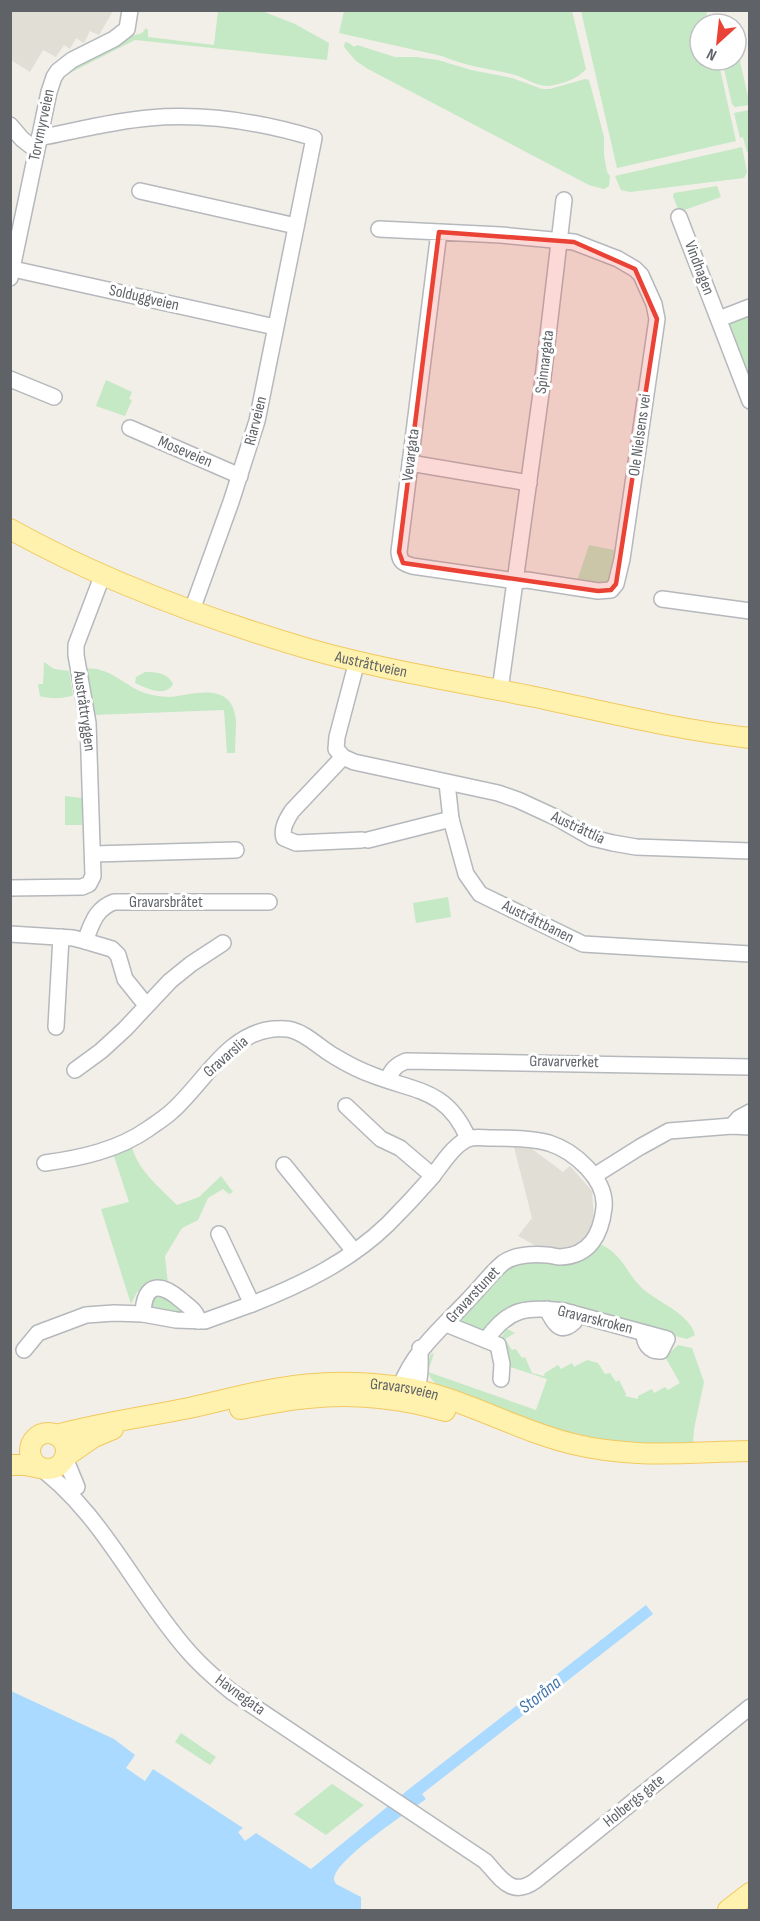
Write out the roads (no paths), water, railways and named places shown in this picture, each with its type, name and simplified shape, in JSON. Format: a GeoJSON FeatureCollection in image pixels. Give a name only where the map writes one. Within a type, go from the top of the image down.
{"type":"FeatureCollection","features":[{"type":"Feature","properties":{"kind":"main road","name":"Austråttveien"},"geometry":{"type":"LineString","coordinates":[[10,529],[103,574],[192,610],[310,649],[357,661],[500,690],[750,738]]}},
{"type":"Feature","properties":{"kind":"main road","name":"Gravarsveien"},"geometry":{"type":"LineString","coordinates":[[56,1435],[88,1426],[216,1403],[285,1387],[350,1383],[408,1393],[479,1410],[534,1432],[572,1444],[604,1450],[662,1455],[750,1451]]}},
{"type":"Feature","properties":{"kind":"main road","name":"Gravarsveien"},"geometry":{"type":"LineString","coordinates":[[65,1457],[99,1434],[117,1428],[308,1398],[408,1393],[439,1409],[551,1447],[644,1461],[750,1462]]}},
{"type":"Feature","properties":{"kind":"main road"},"geometry":{"type":"LineString","coordinates":[[44,1434],[56,1435],[63,1442],[65,1457],[62,1463],[47,1470],[32,1461],[30,1450],[34,1440],[44,1434]]}},
{"type":"Feature","properties":{"kind":"main road"},"geometry":{"type":"LineString","coordinates":[[10,1465],[40,1468]]}},
{"type":"Feature","properties":{"kind":"main road"},"geometry":{"type":"LineString","coordinates":[[728,1911],[750,1893]]}},
{"type":"Feature","properties":{"kind":"street","name":"Torvmyrveien"},"geometry":{"type":"LineString","coordinates":[[12,274],[54,77],[72,60],[122,34],[129,23],[130,10]]}},
{"type":"Feature","properties":{"kind":"street","name":"Riarveien"},"geometry":{"type":"LineString","coordinates":[[38,144],[118,122],[180,116],[232,120],[314,138],[262,402],[240,476],[192,610]]}},
{"type":"Feature","properties":{"kind":"street"},"geometry":{"type":"LineString","coordinates":[[10,125],[22,139],[38,144]]}},
{"type":"Feature","properties":{"kind":"street"},"geometry":{"type":"LineString","coordinates":[[140,191],[296,226]]}},
{"type":"Feature","properties":{"kind":"street","name":"Spinnargata"},"geometry":{"type":"LineString","coordinates":[[500,690],[529,483],[564,200]]}},
{"type":"Feature","properties":{"kind":"street","name":"Vindhagen"},"geometry":{"type":"LineString","coordinates":[[679,217],[750,401]]}},
{"type":"Feature","properties":{"kind":"street"},"geometry":{"type":"LineString","coordinates":[[378,229],[559,241]]}},
{"type":"Feature","properties":{"kind":"street","name":"Vevargata"},"geometry":{"type":"LineString","coordinates":[[439,232],[399,552],[400,559],[403,563],[516,581]]}},
{"type":"Feature","properties":{"kind":"street","name":"Ole Nielsens vei"},"geometry":{"type":"LineString","coordinates":[[516,581],[527,580],[598,591],[611,590],[616,584],[622,559],[657,319],[654,304],[641,275],[635,269],[574,242],[559,241]]}},
{"type":"Feature","properties":{"kind":"street","name":"Solduggveien"},"geometry":{"type":"LineString","coordinates":[[12,274],[275,327]]}},
{"type":"Feature","properties":{"kind":"street"},"geometry":{"type":"LineString","coordinates":[[719,319],[750,307]]}},
{"type":"Feature","properties":{"kind":"street"},"geometry":{"type":"LineString","coordinates":[[10,379],[54,397]]}},
{"type":"Feature","properties":{"kind":"street","name":"Moseveien"},"geometry":{"type":"LineString","coordinates":[[130,428],[240,476]]}},
{"type":"Feature","properties":{"kind":"street"},"geometry":{"type":"LineString","coordinates":[[410,463],[529,483]]}},
{"type":"Feature","properties":{"kind":"street","name":"Austråttryggen"},"geometry":{"type":"LineString","coordinates":[[10,888],[82,887],[89,884],[93,876],[88,723],[76,645],[82,624],[103,574]]}},
{"type":"Feature","properties":{"kind":"street"},"geometry":{"type":"LineString","coordinates":[[662,599],[750,611]]}},
{"type":"Feature","properties":{"kind":"street"},"geometry":{"type":"LineString","coordinates":[[357,661],[337,737],[336,749],[343,757],[365,765],[447,783]]}},
{"type":"Feature","properties":{"kind":"street"},"geometry":{"type":"LineString","coordinates":[[343,757],[292,812],[286,821],[284,838],[296,843],[365,840],[451,819]]}},
{"type":"Feature","properties":{"kind":"street","name":"Austråttlia"},"geometry":{"type":"LineString","coordinates":[[447,783],[498,793],[560,812],[592,838],[613,843],[636,847],[750,851]]}},
{"type":"Feature","properties":{"kind":"street","name":"Austråttbanen"},"geometry":{"type":"LineString","coordinates":[[447,783],[451,819],[466,874],[480,894],[583,944],[750,954]]}},
{"type":"Feature","properties":{"kind":"street"},"geometry":{"type":"LineString","coordinates":[[93,854],[236,850]]}},
{"type":"Feature","properties":{"kind":"street","name":"Gravarsbråtet"},"geometry":{"type":"LineString","coordinates":[[85,941],[98,912],[104,906],[114,902],[269,902]]}},
{"type":"Feature","properties":{"kind":"street"},"geometry":{"type":"LineString","coordinates":[[10,934],[61,937],[112,949],[121,959],[125,979],[146,1005]]}},
{"type":"Feature","properties":{"kind":"street"},"geometry":{"type":"LineString","coordinates":[[56,1027],[61,937]]}},
{"type":"Feature","properties":{"kind":"street"},"geometry":{"type":"LineString","coordinates":[[75,1070],[117,1036],[146,1005],[191,964],[224,943]]}},
{"type":"Feature","properties":{"kind":"street","name":"Gravarslia"},"geometry":{"type":"LineString","coordinates":[[45,1163],[102,1152],[123,1144],[171,1113],[245,1038],[261,1031],[291,1029],[348,1064],[387,1080],[426,1092],[442,1101],[456,1114],[468,1138]]}},
{"type":"Feature","properties":{"kind":"street","name":"Gravarverket"},"geometry":{"type":"LineString","coordinates":[[387,1080],[396,1065],[406,1061],[750,1067]]}},
{"type":"Feature","properties":{"kind":"street"},"geometry":{"type":"LineString","coordinates":[[346,1106],[381,1139],[400,1148],[433,1176]]}},
{"type":"Feature","properties":{"kind":"street"},"geometry":{"type":"LineString","coordinates":[[732,1126],[750,1112]]}},
{"type":"Feature","properties":{"kind":"street"},"geometry":{"type":"LineString","coordinates":[[594,1176],[669,1131],[732,1126],[750,1127]]}},
{"type":"Feature","properties":{"kind":"street"},"geometry":{"type":"LineString","coordinates":[[24,1350],[38,1333],[86,1315],[143,1314],[198,1321],[215,1318],[300,1284],[336,1264],[385,1226],[433,1176],[449,1154],[468,1138]]}},
{"type":"Feature","properties":{"kind":"street","name":"Gravarstunet"},"geometry":{"type":"LineString","coordinates":[[408,1393],[420,1376],[420,1348],[504,1263],[526,1255],[560,1257],[578,1252],[594,1241],[602,1226],[604,1204],[594,1176],[574,1156],[562,1148],[547,1143],[505,1138],[468,1138]]}},
{"type":"Feature","properties":{"kind":"street"},"geometry":{"type":"LineString","coordinates":[[284,1165],[354,1251]]}},
{"type":"Feature","properties":{"kind":"street"},"geometry":{"type":"LineString","coordinates":[[219,1234],[252,1304]]}},
{"type":"Feature","properties":{"kind":"street"},"geometry":{"type":"LineString","coordinates":[[143,1314],[144,1300],[149,1291],[153,1288],[163,1288],[174,1293],[192,1309],[198,1316],[198,1321]]}},
{"type":"Feature","properties":{"kind":"street","name":"Gravarskroken"},"geometry":{"type":"LineString","coordinates":[[486,1340],[509,1315],[528,1310],[547,1309],[572,1313],[667,1339]]}},
{"type":"Feature","properties":{"kind":"street"},"geometry":{"type":"LineString","coordinates":[[446,1324],[498,1345],[502,1364],[501,1379]]}},
{"type":"Feature","properties":{"kind":"street"},"geometry":{"type":"LineString","coordinates":[[65,1457],[77,1487]]}},
{"type":"Feature","properties":{"kind":"street","name":"Havnegata"},"geometry":{"type":"LineString","coordinates":[[10,1460],[25,1458],[68,1492],[102,1530],[187,1650],[232,1692],[485,1861],[516,1889]]}},
{"type":"Feature","properties":{"kind":"street","name":"Holbergs gate"},"geometry":{"type":"LineString","coordinates":[[516,1889],[524,1889],[535,1881],[750,1707]]}},
{"type":"Feature","properties":{"kind":"water","name":"Storåna"},"geometry":{"type":"Polygon","coordinates":[[[646,1605],[653,1614],[422,1794],[426,1799],[376,1835],[340,1867],[334,1881],[361,1897],[361,1910],[11,1910],[11,1691],[114,1739],[135,1755],[126,1768],[145,1781],[153,1769],[243,1828],[238,1832],[245,1841],[256,1833],[311,1869],[409,1789],[646,1605]]]}}]}
